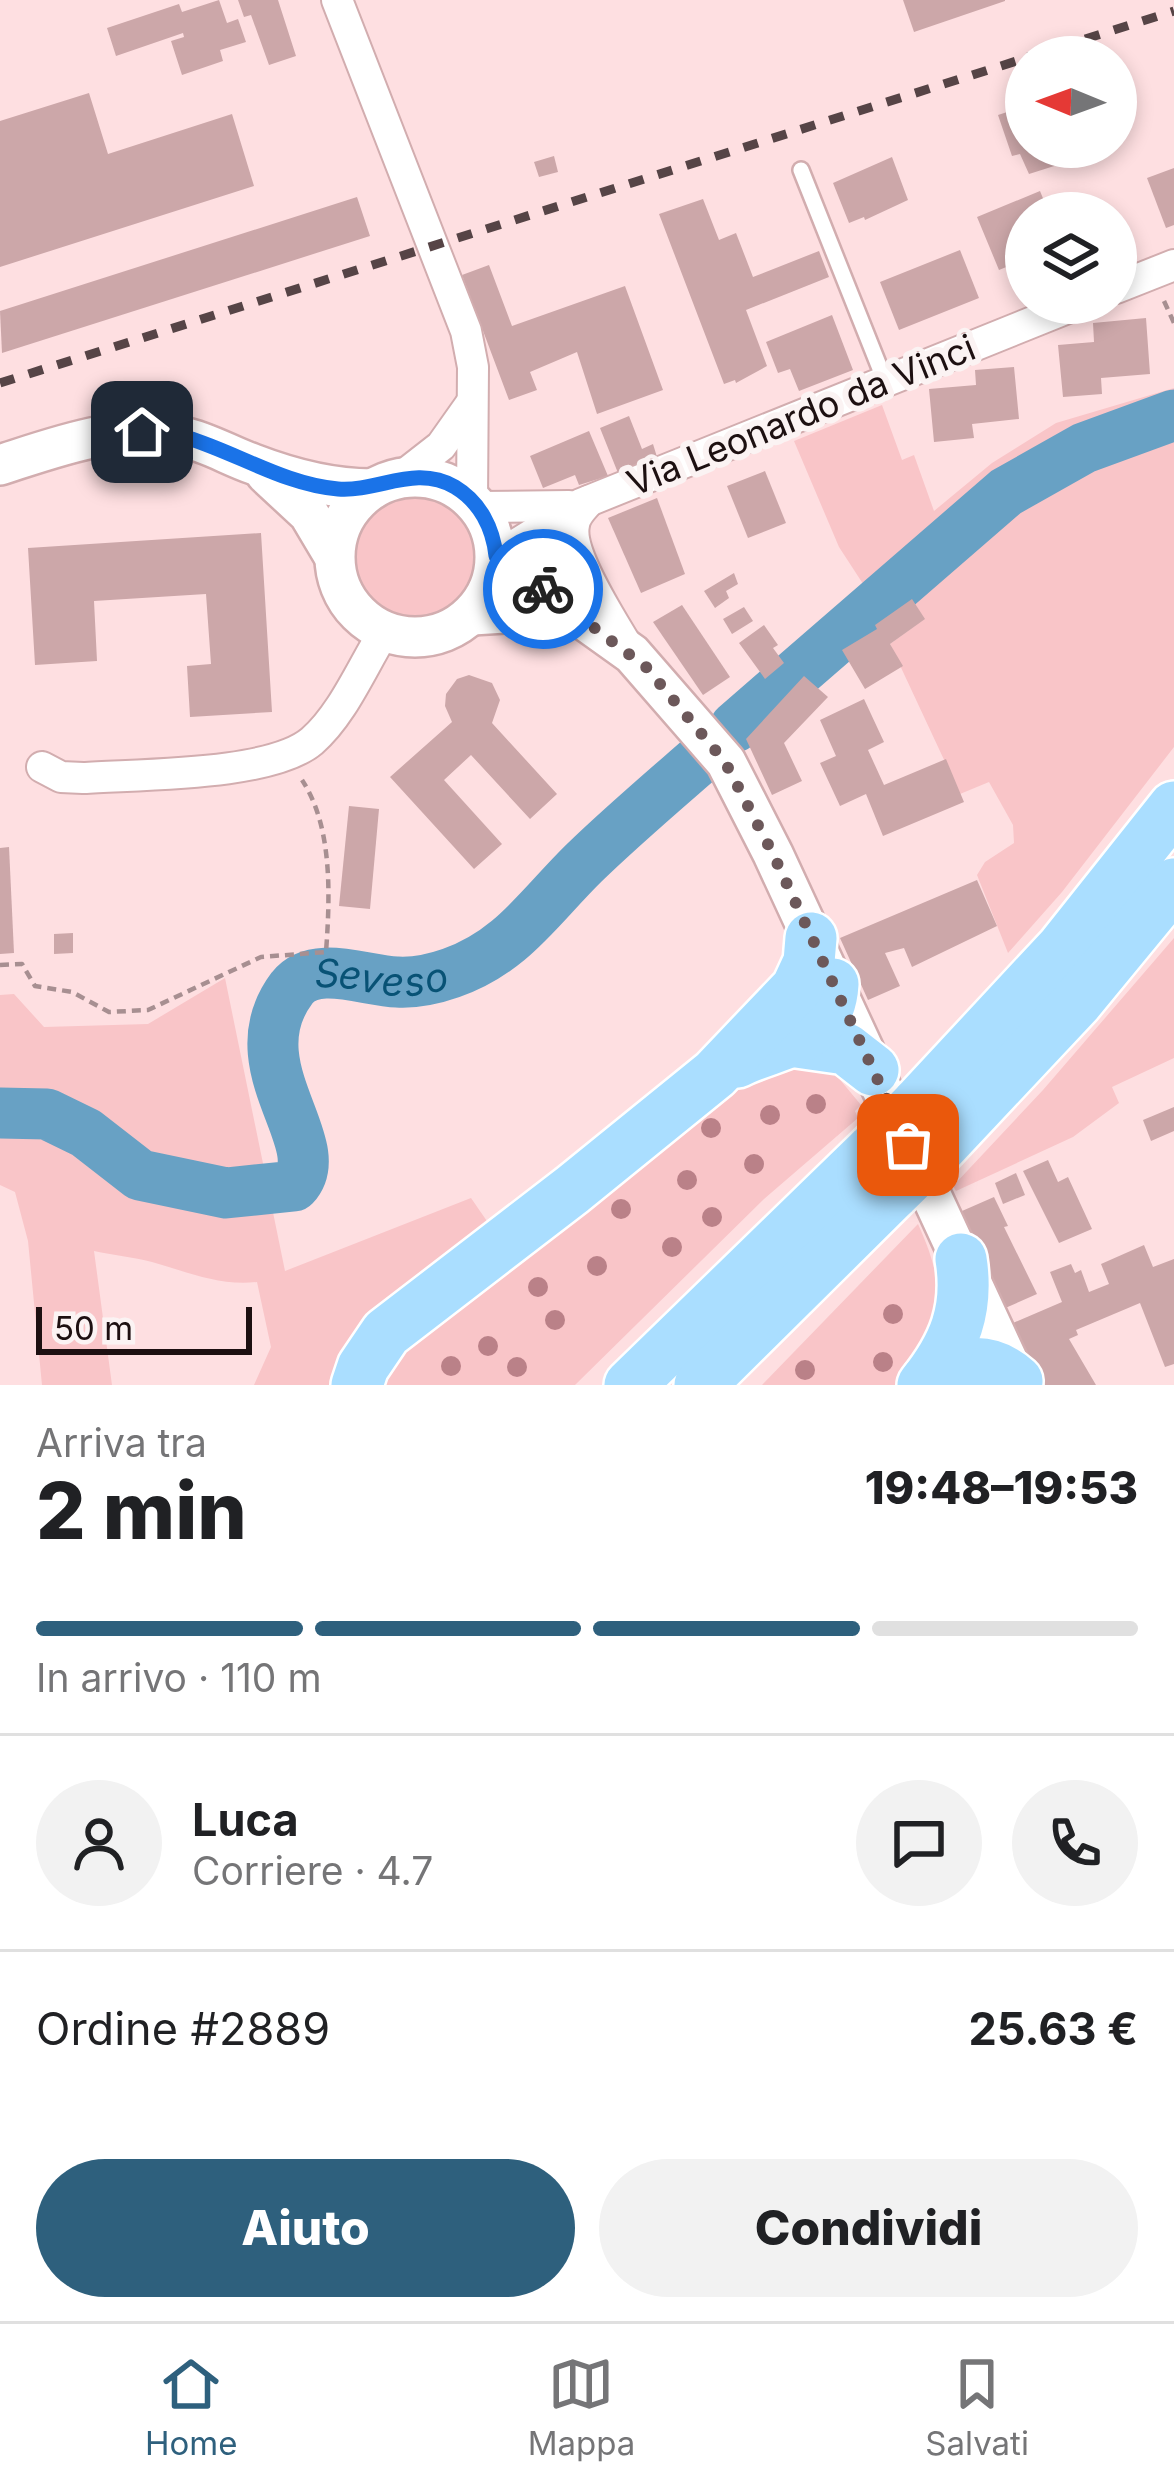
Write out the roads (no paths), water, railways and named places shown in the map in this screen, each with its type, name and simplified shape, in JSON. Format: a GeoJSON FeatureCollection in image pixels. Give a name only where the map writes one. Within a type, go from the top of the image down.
{"type":"FeatureCollection","features":[{"type":"Feature","properties":{"kind":"highway"},"geometry":{"type":"LineString","coordinates":[[630,1385],[708,1362],[884,1171],[916,1105],[1062,949],[1174,807]]}},
{"type":"Feature","properties":{"kind":"highway"},"geometry":{"type":"LineString","coordinates":[[884,1171],[937,1151],[1077,1002],[1174,884]]}},
{"type":"Feature","properties":{"kind":"highway"},"geometry":{"type":"LineString","coordinates":[[784,1025],[812,938]]}},
{"type":"Feature","properties":{"kind":"highway"},"geometry":{"type":"LineString","coordinates":[[357,1385],[386,1333],[715,1074],[784,1025],[824,1022],[838,1001]]}},
{"type":"Feature","properties":{"kind":"highway"},"geometry":{"type":"LineString","coordinates":[[784,1025],[846,1049],[873,1070]]}},
{"type":"Feature","properties":{"kind":"highway"},"geometry":{"type":"LineString","coordinates":[[925,1383],[949,1349],[963,1314],[962,1258]]}},
{"type":"Feature","properties":{"kind":"highway"},"geometry":{"type":"LineString","coordinates":[[611,1385],[708,1362]]}},
{"type":"Feature","properties":{"kind":"highway"},"geometry":{"type":"LineString","coordinates":[[925,1383],[964,1364],[982,1362],[998,1365],[1011,1375]]}},
{"type":"Feature","properties":{"kind":"street"},"geometry":{"type":"LineString","coordinates":[[337,0],[466,331],[473,367],[475,504]]}},
{"type":"Feature","properties":{"kind":"street"},"geometry":{"type":"LineString","coordinates":[[1137,280],[1174,265]]}},
{"type":"Feature","properties":{"kind":"street","name":"Via Leonardo da Vinci"},"geometry":{"type":"LineString","coordinates":[[585,503],[1028,324]]}},
{"type":"Feature","properties":{"kind":"street"},"geometry":{"type":"LineString","coordinates":[[0,465],[89,437],[142,432],[184,437],[332,489],[386,484],[439,480],[475,504],[490,528],[496,556],[485,598],[472,615],[430,637],[407,638],[363,620],[347,602],[337,580],[334,556],[339,530],[352,507],[386,484],[442,446],[470,405]]}},
{"type":"Feature","properties":{"kind":"street"},"geometry":{"type":"LineString","coordinates":[[258,466],[309,514],[334,556]]}},
{"type":"Feature","properties":{"kind":"street"},"geometry":{"type":"LineString","coordinates":[[475,504],[541,508],[585,503]]}},
{"type":"Feature","properties":{"kind":"street"},"geometry":{"type":"LineString","coordinates":[[496,556],[585,503]]}},
{"type":"Feature","properties":{"kind":"street"},"geometry":{"type":"LineString","coordinates":[[585,503],[574,523],[574,535],[592,584],[632,654]]}},
{"type":"Feature","properties":{"kind":"street"},"geometry":{"type":"LineString","coordinates":[[496,556],[632,654],[725,762],[962,1258],[1011,1375]]}},
{"type":"Feature","properties":{"kind":"street"},"geometry":{"type":"LineString","coordinates":[[472,615],[536,610],[584,616]]}},
{"type":"Feature","properties":{"kind":"street"},"geometry":{"type":"LineString","coordinates":[[42,767],[61,777],[83,778],[268,764],[310,743],[333,716],[384,632]]}},
{"type":"Feature","properties":{"kind":"lane"},"geometry":{"type":"LineString","coordinates":[[801,170],[885,381]]}},
{"type":"Feature","properties":{"kind":"waterway","name":"Seveso"},"geometry":{"type":"LineString","coordinates":[[735,727],[1006,492],[1084,448],[1174,415]]}},
{"type":"Feature","properties":{"kind":"waterway","name":"Seveso"},"geometry":{"type":"LineString","coordinates":[[0,1113],[47,1114],[86,1133],[140,1175],[226,1193],[294,1186],[303,1169],[302,1148],[277,1074],[273,1046],[277,1017],[292,988],[302,979],[327,973],[411,982],[472,964],[524,926],[598,850],[700,759]]}},
{"type":"Feature","properties":{"kind":"railway"},"geometry":{"type":"LineString","coordinates":[[1095,36],[1174,11]]}},
{"type":"Feature","properties":{"kind":"railway"},"geometry":{"type":"LineString","coordinates":[[0,383],[1005,65]]}}]}
